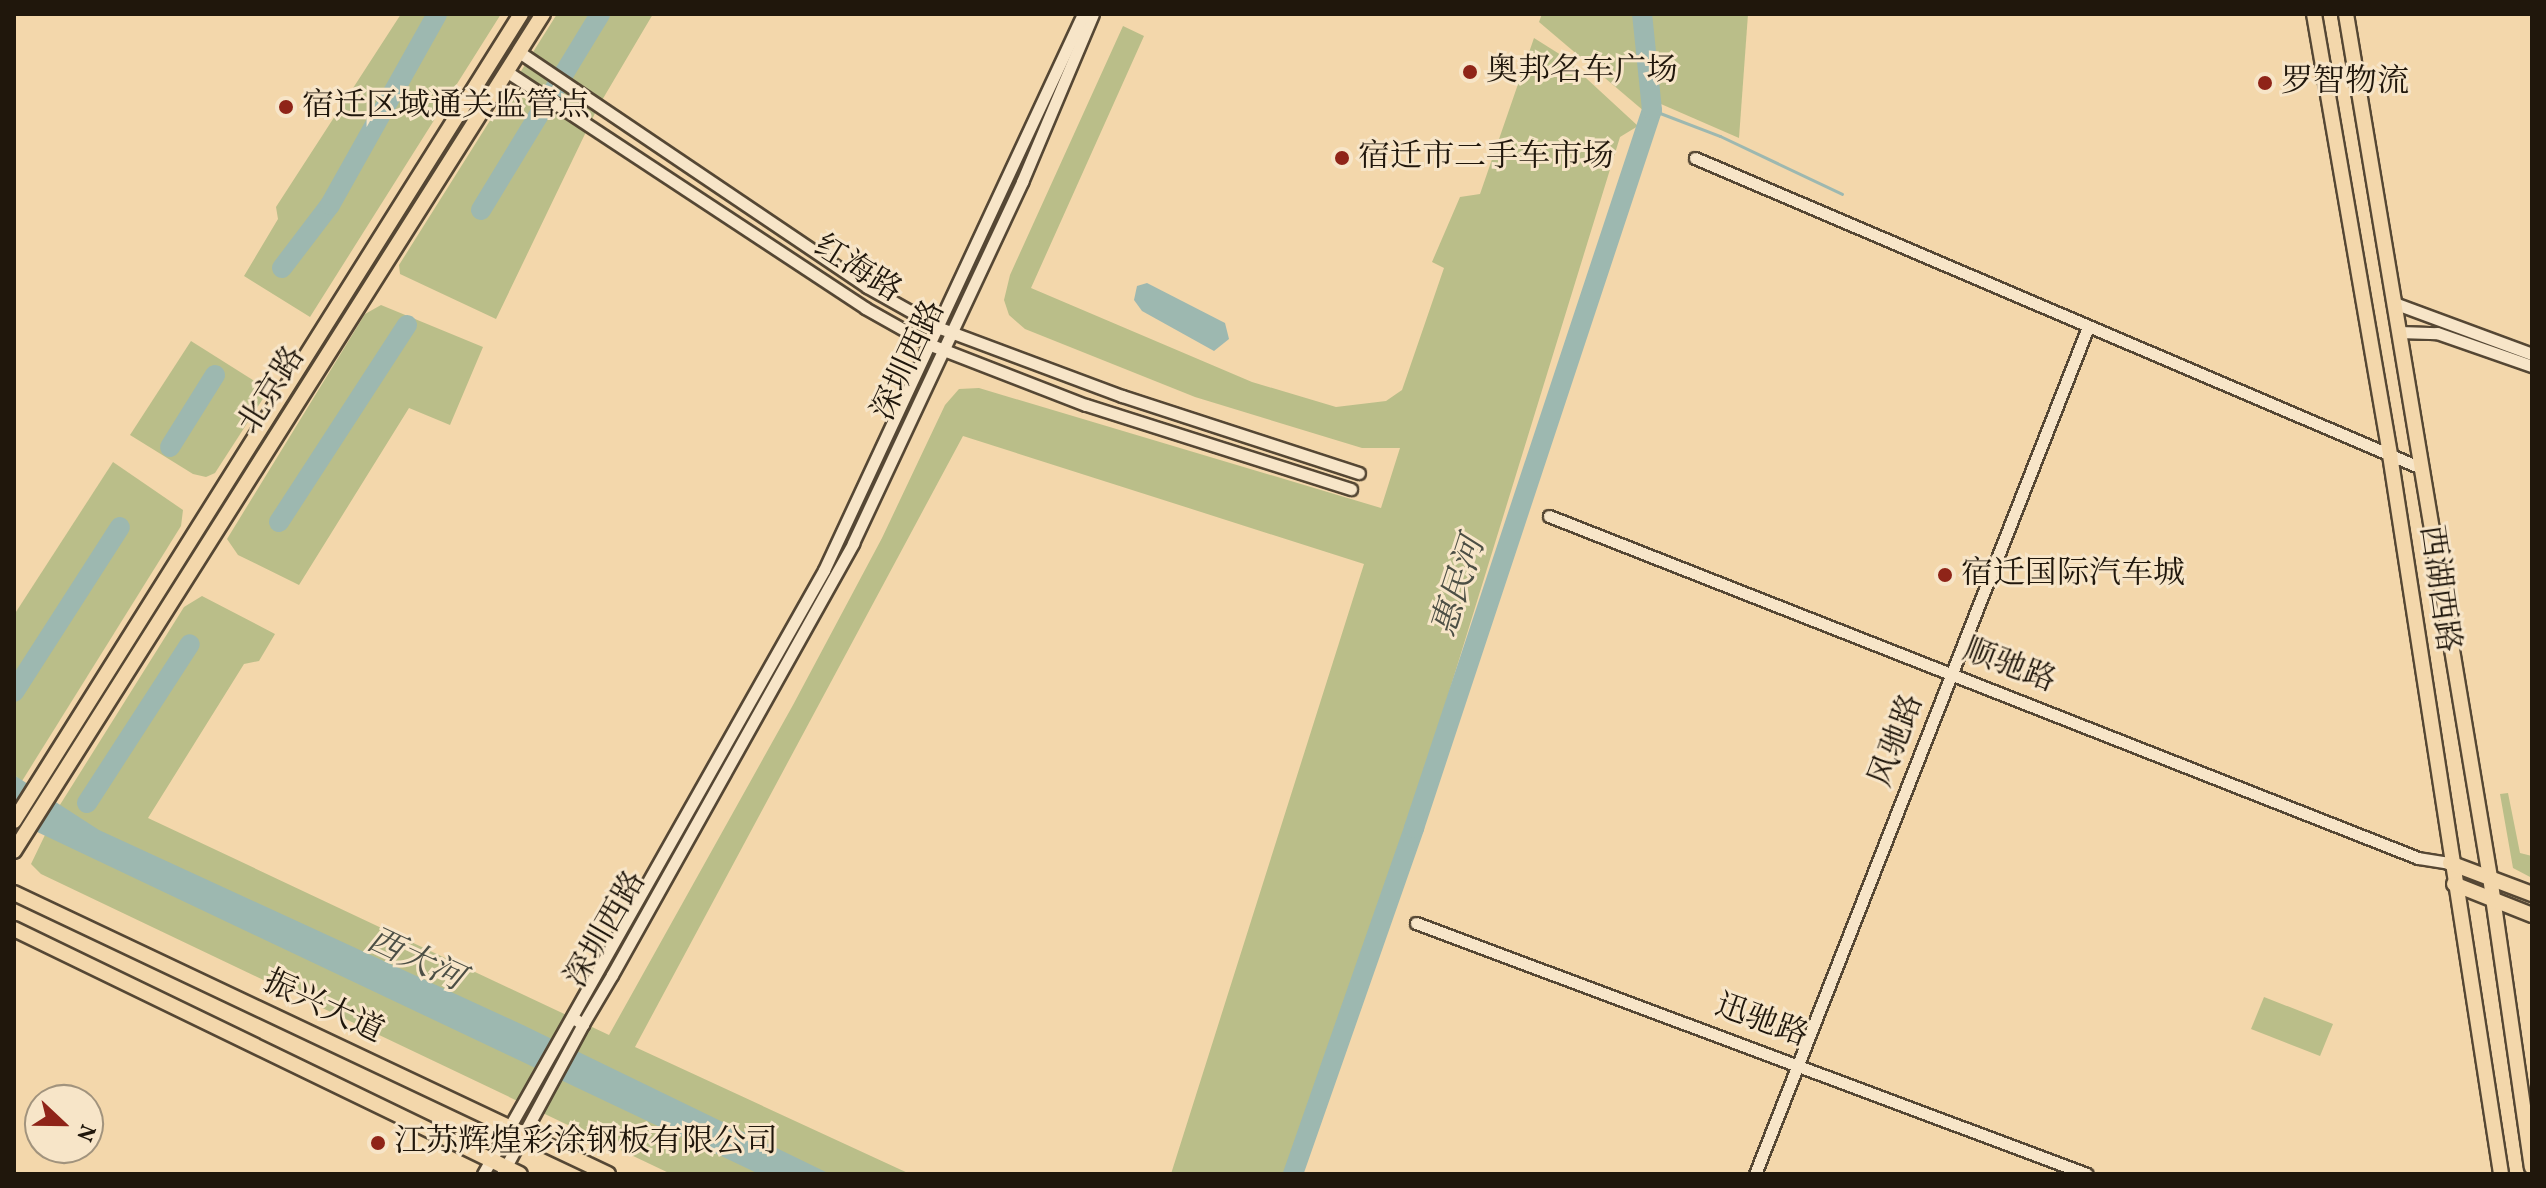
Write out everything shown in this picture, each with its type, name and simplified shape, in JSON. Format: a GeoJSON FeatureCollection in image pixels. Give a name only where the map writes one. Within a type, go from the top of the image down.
{"type":"FeatureCollection","features":[{"type":"Feature","properties":{"kind":"main road","name":"北京路"},"geometry":{"type":"LineString","coordinates":[[14,821],[521,14]]}},
{"type":"Feature","properties":{"kind":"main road","name":"北京路"},"geometry":{"type":"LineString","coordinates":[[14,851],[543,14]]}},
{"type":"Feature","properties":{"kind":"main road","name":"西湖西路"},"geometry":{"type":"LineString","coordinates":[[2314,14],[2390,455],[2450,863],[2501,1174]]}},
{"type":"Feature","properties":{"kind":"main road","name":"西湖西路"},"geometry":{"type":"LineString","coordinates":[[2346,14],[2490,877],[2532,1167]]}},
{"type":"Feature","properties":{"kind":"main road"},"geometry":{"type":"LineString","coordinates":[[2450,863],[2532,894]]}},
{"type":"Feature","properties":{"kind":"main road"},"geometry":{"type":"LineString","coordinates":[[2454,884],[2532,915]]}},
{"type":"Feature","properties":{"kind":"main road","name":"振兴大道"},"geometry":{"type":"LineString","coordinates":[[14,893],[608,1174]]}},
{"type":"Feature","properties":{"kind":"main road","name":"振兴大道"},"geometry":{"type":"LineString","coordinates":[[14,929],[487,1167],[509,1172]]}},
{"type":"Feature","properties":{"kind":"street","name":"深圳西路"},"geometry":{"type":"LineString","coordinates":[[576,1023],[809,598],[937,348],[1083,14]]}},
{"type":"Feature","properties":{"kind":"street","name":"深圳西路"},"geometry":{"type":"LineString","coordinates":[[945,330],[1093,14]]}},
{"type":"Feature","properties":{"kind":"street","name":"红海路"},"geometry":{"type":"LineString","coordinates":[[519,52],[867,287],[945,330],[1122,396],[1359,473]]}},
{"type":"Feature","properties":{"kind":"street","name":"红海路"},"geometry":{"type":"LineString","coordinates":[[506,71],[865,308],[937,348],[1100,410],[1351,489]]}},
{"type":"Feature","properties":{"kind":"street"},"geometry":{"type":"LineString","coordinates":[[1695,158],[2421,468]]}},
{"type":"Feature","properties":{"kind":"street"},"geometry":{"type":"LineString","coordinates":[[2394,303],[2532,354]]}},
{"type":"Feature","properties":{"kind":"street","name":"风驰路"},"geometry":{"type":"LineString","coordinates":[[1755,1174],[2088,327]]}},
{"type":"Feature","properties":{"kind":"street"},"geometry":{"type":"LineString","coordinates":[[2399,332],[2437,333],[2532,366]]}},
{"type":"Feature","properties":{"kind":"street","name":"顺驰路"},"geometry":{"type":"LineString","coordinates":[[1549,516],[1953,672],[2418,858],[2450,863]]}},
{"type":"Feature","properties":{"kind":"street","name":"迅驰路"},"geometry":{"type":"LineString","coordinates":[[1416,923],[1799,1063],[2087,1174]]}},
{"type":"Feature","properties":{"kind":"street"},"geometry":{"type":"LineString","coordinates":[[487,1167],[527,1097],[576,1023]]}},
{"type":"Feature","properties":{"kind":"street"},"geometry":{"type":"LineString","coordinates":[[509,1172],[576,1023]]}},
{"type":"Feature","properties":{"kind":"green space"},"geometry":{"type":"Polygon","coordinates":[[[401,14],[501,14],[310,317],[244,276],[278,219],[276,207],[401,14]]]}},
{"type":"Feature","properties":{"kind":"green space"},"geometry":{"type":"Polygon","coordinates":[[[557,14],[653,14],[598,107],[496,319],[400,274],[399,265],[557,14]]]}},
{"type":"Feature","properties":{"kind":"green space"},"geometry":{"type":"Polygon","coordinates":[[[1542,14],[1638,14],[1645,112],[1539,22],[1542,14]]]}},
{"type":"Feature","properties":{"kind":"green space"},"geometry":{"type":"Polygon","coordinates":[[[1648,14],[1748,14],[1739,138],[1654,101],[1648,14]]]}},
{"type":"Feature","properties":{"kind":"green space"},"geometry":{"type":"Polygon","coordinates":[[[1123,26],[1144,36],[1031,288],[1252,382],[1336,407],[1386,401],[1402,390],[1444,268],[1432,262],[1460,197],[1480,194],[1534,38],[1561,55],[1638,126],[1620,137],[1426,767],[1285,1174],[1171,1174],[1364,564],[963,436],[635,1047],[910,1174],[671,1174],[41,874],[31,864],[58,808],[184,607],[202,596],[275,634],[259,661],[244,664],[148,818],[609,1035],[793,705],[882,538],[945,405],[959,389],[979,388],[1381,508],[1400,448],[1362,448],[1195,397],[1025,329],[1009,315],[1004,300],[1010,275],[1123,26]]]}},
{"type":"Feature","properties":{"kind":"green space"},"geometry":{"type":"Polygon","coordinates":[[[381,305],[483,347],[450,425],[409,408],[299,585],[238,555],[227,539],[365,314],[381,305]]]}},
{"type":"Feature","properties":{"kind":"green space"},"geometry":{"type":"Polygon","coordinates":[[[191,341],[264,387],[266,394],[215,473],[206,477],[193,474],[130,435],[191,341]]]}},
{"type":"Feature","properties":{"kind":"green space"},"geometry":{"type":"Polygon","coordinates":[[[113,462],[183,510],[181,526],[22,781],[14,775],[14,615],[113,462]]]}},
{"type":"Feature","properties":{"kind":"green space"},"geometry":{"type":"Polygon","coordinates":[[[2508,793],[2520,853],[2532,856],[2532,878],[2513,868],[2500,794],[2508,793]]]}},
{"type":"Feature","properties":{"kind":"green space"},"geometry":{"type":"Polygon","coordinates":[[[2264,997],[2333,1024],[2320,1056],[2251,1029],[2264,997]]]}},
{"type":"Feature","properties":{"kind":"water"},"geometry":{"type":"Polygon","coordinates":[[[1147,283],[1225,323],[1229,339],[1214,351],[1142,311],[1134,300],[1137,286],[1147,283]]]}},
{"type":"Feature","properties":{"kind":"water"},"geometry":{"type":"Polygon","coordinates":[[[14,775],[99,830],[523,1025],[830,1174],[759,1174],[14,821],[14,775]]]}},
{"type":"Feature","properties":{"kind":"waterway"},"geometry":{"type":"LineString","coordinates":[[282,268],[330,205],[437,14]]}},
{"type":"Feature","properties":{"kind":"waterway"},"geometry":{"type":"LineString","coordinates":[[481,210],[600,14]]}},
{"type":"Feature","properties":{"kind":"waterway","name":"惠民河"},"geometry":{"type":"LineString","coordinates":[[1293,1174],[1414,828],[1652,110],[1642,14]]}},
{"type":"Feature","properties":{"kind":"waterway"},"geometry":{"type":"LineString","coordinates":[[1652,110],[1720,136],[1842,194]]}},
{"type":"Feature","properties":{"kind":"waterway"},"geometry":{"type":"LineString","coordinates":[[279,522],[407,325]]}},
{"type":"Feature","properties":{"kind":"waterway"},"geometry":{"type":"LineString","coordinates":[[170,447],[215,375]]}},
{"type":"Feature","properties":{"kind":"waterway"},"geometry":{"type":"LineString","coordinates":[[14,692],[120,527]]}},
{"type":"Feature","properties":{"kind":"waterway"},"geometry":{"type":"LineString","coordinates":[[87,803],[190,644]]}},
{"type":"Feature","properties":{"kind":"place","name":"奥邦名车广场"},"geometry":{"type":"Point","coordinates":[1470,72]}},
{"type":"Feature","properties":{"kind":"place","name":"罗智物流"},"geometry":{"type":"Point","coordinates":[2265,83]}},
{"type":"Feature","properties":{"kind":"place","name":"宿迁区域通关监管点"},"geometry":{"type":"Point","coordinates":[286,107]}},
{"type":"Feature","properties":{"kind":"place","name":"宿迁市二手车市场"},"geometry":{"type":"Point","coordinates":[1342,158]}},
{"type":"Feature","properties":{"kind":"place","name":"宿迁国际汽车城"},"geometry":{"type":"Point","coordinates":[1945,575]}},
{"type":"Feature","properties":{"kind":"place","name":"江苏辉煌彩涂钢板有限公司"},"geometry":{"type":"Point","coordinates":[378,1143]}},
{"type":"Feature","properties":{"kind":"water label","name":"西大河"},"geometry":{"type":"Point","coordinates":[415,961]}}]}
